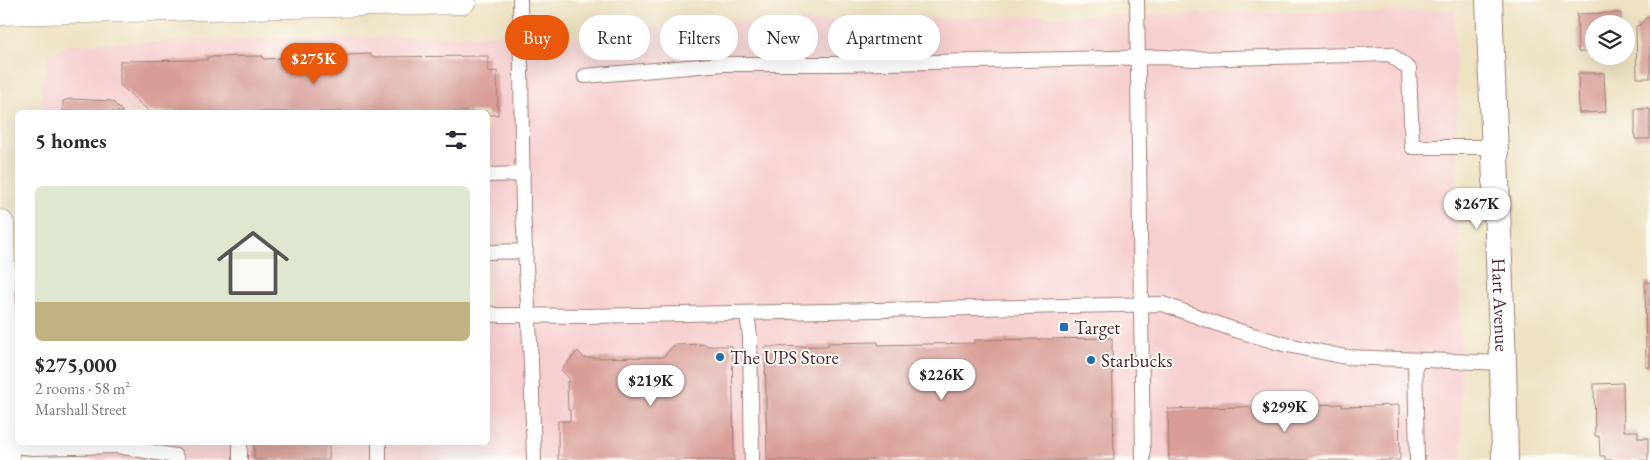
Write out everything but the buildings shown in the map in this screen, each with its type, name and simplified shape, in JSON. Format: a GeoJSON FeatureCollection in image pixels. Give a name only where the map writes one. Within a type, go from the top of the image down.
{"type":"FeatureCollection","features":[{"type":"Feature","properties":{"kind":"street"},"geometry":{"type":"LineString","coordinates":[[0,11],[462,0]]}},
{"type":"Feature","properties":{"kind":"street","name":"Hart Avenue"},"geometry":{"type":"LineString","coordinates":[[1490,0],[1505,460]]}},
{"type":"Feature","properties":{"kind":"street"},"geometry":{"type":"LineString","coordinates":[[0,224],[11,388],[5,452]]}},
{"type":"Feature","properties":{"kind":"lane"},"geometry":{"type":"LineString","coordinates":[[520,0],[523,209],[534,460]]}},
{"type":"Feature","properties":{"kind":"lane"},"geometry":{"type":"LineString","coordinates":[[1137,0],[1140,305],[1144,460]]}},
{"type":"Feature","properties":{"kind":"lane"},"geometry":{"type":"LineString","coordinates":[[585,76],[723,64],[840,64],[1137,58],[1194,59],[1390,54],[1409,69],[1412,147],[1494,147]]}},
{"type":"Feature","properties":{"kind":"lane"},"geometry":{"type":"LineString","coordinates":[[490,175],[523,174]]}},
{"type":"Feature","properties":{"kind":"lane"},"geometry":{"type":"LineString","coordinates":[[490,252],[526,251]]}},
{"type":"Feature","properties":{"kind":"lane"},"geometry":{"type":"LineString","coordinates":[[490,317],[1163,304],[1232,329],[1346,357],[1503,363]]}},
{"type":"Feature","properties":{"kind":"lane"},"geometry":{"type":"LineString","coordinates":[[747,313],[750,337],[752,460]]}},
{"type":"Feature","properties":{"kind":"lane"},"geometry":{"type":"LineString","coordinates":[[1415,360],[1417,460]]}},
{"type":"Feature","properties":{"kind":"lane"},"geometry":{"type":"LineString","coordinates":[[240,445],[240,460]]}},
{"type":"Feature","properties":{"kind":"lane"},"geometry":{"type":"LineString","coordinates":[[379,445],[379,460]]}},
{"type":"Feature","properties":{"kind":"lane"},"geometry":{"type":"LineString","coordinates":[[5,452],[34,448],[118,446],[175,456],[177,460]]}},
{"type":"Feature","properties":{"kind":"shaded area"},"geometry":{"type":"Polygon","coordinates":[[[1455,10],[1462,460],[46,460],[46,445],[490,445],[490,110],[42,110],[42,86],[50,54],[70,44],[505,34],[505,60],[569,60],[569,39],[579,37],[579,60],[650,60],[650,28],[660,26],[660,60],[738,60],[738,22],[748,22],[748,60],[818,60],[818,20],[828,20],[828,60],[940,60],[940,18],[1455,10]]]}},
{"type":"Feature","properties":{"kind":"place","name":"Target"},"geometry":{"type":"Point","coordinates":[1064,327]}},
{"type":"Feature","properties":{"kind":"place","name":"The UPS Store"},"geometry":{"type":"Point","coordinates":[720,357]}},
{"type":"Feature","properties":{"kind":"place","name":"Starbucks"},"geometry":{"type":"Point","coordinates":[1091,360]}}]}
